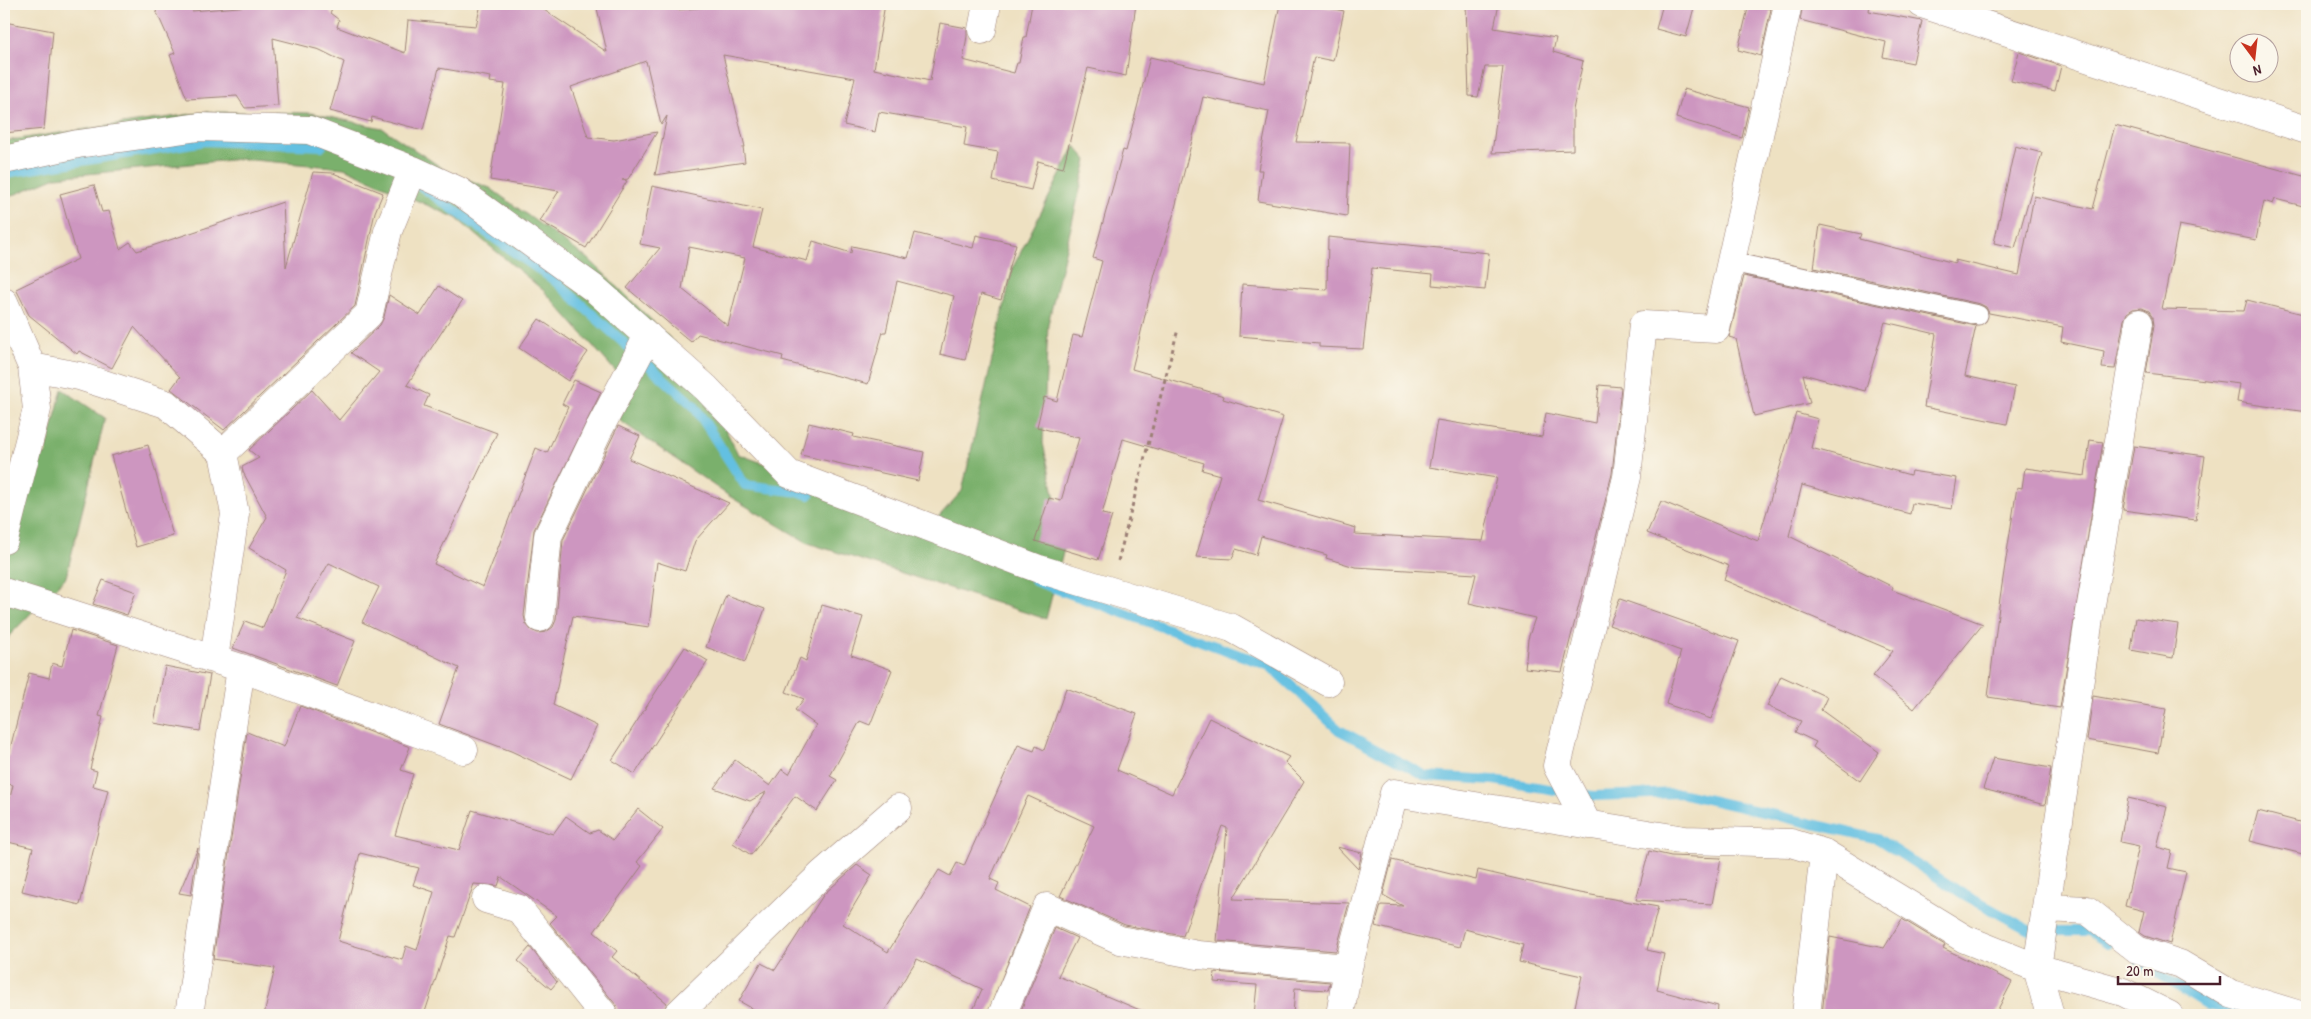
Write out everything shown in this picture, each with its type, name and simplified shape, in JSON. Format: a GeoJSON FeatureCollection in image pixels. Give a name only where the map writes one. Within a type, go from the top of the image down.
{"type":"FeatureCollection","features":[{"type":"Feature","properties":{"kind":"street"},"geometry":{"type":"LineString","coordinates":[[982,30],[987,4]]}},
{"type":"Feature","properties":{"kind":"street"},"geometry":{"type":"LineString","coordinates":[[1588,825],[1557,766],[1627,476],[1643,325],[1716,329],[1788,4]]}},
{"type":"Feature","properties":{"kind":"street"},"geometry":{"type":"LineString","coordinates":[[1922,4],[2307,130]]}},
{"type":"Feature","properties":{"kind":"street"},"geometry":{"type":"LineString","coordinates":[[4,160],[78,144],[198,127],[309,130],[413,170],[459,191],[596,290],[706,388],[789,474],[1040,569],[1232,628],[1328,682]]}},
{"type":"Feature","properties":{"kind":"street"},"geometry":{"type":"LineString","coordinates":[[224,453],[368,314],[388,231],[413,170]]}},
{"type":"Feature","properties":{"kind":"street"},"geometry":{"type":"LineString","coordinates":[[4,302],[32,367],[37,409],[4,540]]}},
{"type":"Feature","properties":{"kind":"street"},"geometry":{"type":"LineString","coordinates":[[2050,1015],[2037,968],[2091,606],[2139,323]]}},
{"type":"Feature","properties":{"kind":"street"},"geometry":{"type":"LineString","coordinates":[[540,618],[548,536],[598,431],[648,336]]}},
{"type":"Feature","properties":{"kind":"street"},"geometry":{"type":"LineString","coordinates":[[32,367],[79,376],[166,404],[224,453],[235,514],[214,658]]}},
{"type":"Feature","properties":{"kind":"street"},"geometry":{"type":"LineString","coordinates":[[4,592],[214,658],[464,750]]}},
{"type":"Feature","properties":{"kind":"street"},"geometry":{"type":"LineString","coordinates":[[189,1015],[241,668]]}},
{"type":"Feature","properties":{"kind":"street"},"geometry":{"type":"LineString","coordinates":[[1340,1015],[1348,968],[1394,794],[1685,840],[1791,843],[1824,853],[1965,939],[2037,968],[2123,992],[2169,1015]]}},
{"type":"Feature","properties":{"kind":"street"},"geometry":{"type":"LineString","coordinates":[[677,1015],[822,874],[898,808]]}},
{"type":"Feature","properties":{"kind":"street"},"geometry":{"type":"LineString","coordinates":[[1806,1015],[1824,853]]}},
{"type":"Feature","properties":{"kind":"street"},"geometry":{"type":"LineString","coordinates":[[486,899],[519,909],[604,1015]]}},
{"type":"Feature","properties":{"kind":"street"},"geometry":{"type":"LineString","coordinates":[[1002,1015],[1048,907],[1120,940],[1198,955],[1348,968]]}},
{"type":"Feature","properties":{"kind":"street"},"geometry":{"type":"LineString","coordinates":[[2046,908],[2088,910],[2137,950],[2180,964],[2231,994],[2300,1015]]}},
{"type":"Feature","properties":{"kind":"lane"},"geometry":{"type":"LineString","coordinates":[[1732,262],[1978,315]]}},
{"type":"Feature","properties":{"kind":"path"},"geometry":{"type":"LineString","coordinates":[[1111,591],[1178,329]]}},
{"type":"Feature","properties":{"kind":"green space"},"geometry":{"type":"Polygon","coordinates":[[[206,112],[311,113],[382,128],[448,172],[490,188],[592,262],[688,356],[738,454],[931,525],[962,491],[1013,267],[1075,146],[1087,160],[1048,324],[1043,443],[1065,545],[1046,619],[808,543],[729,496],[619,420],[633,391],[544,291],[456,218],[344,168],[241,159],[56,177],[4,199],[4,141],[206,112]]]}},
{"type":"Feature","properties":{"kind":"green space"},"geometry":{"type":"Polygon","coordinates":[[[62,389],[105,418],[66,577],[9,636],[4,651],[4,481],[46,454],[62,389]]]}},
{"type":"Feature","properties":{"kind":"building"},"geometry":{"type":"Polygon","coordinates":[[[153,4],[193,4],[192,11],[273,4],[334,4],[330,13],[339,20],[337,27],[405,53],[408,20],[476,26],[481,4],[535,4],[607,52],[596,4],[676,4],[677,10],[738,4],[885,4],[874,69],[930,81],[940,23],[967,28],[963,60],[1014,73],[1017,63],[1019,63],[1024,37],[1026,37],[1032,4],[1136,4],[1126,76],[1088,68],[1063,168],[1038,161],[1031,190],[993,181],[998,152],[964,146],[967,127],[879,112],[875,132],[844,125],[855,78],[723,55],[745,147],[743,147],[745,162],[655,175],[667,116],[661,125],[646,61],[571,87],[588,137],[614,140],[657,132],[628,179],[622,180],[627,181],[586,248],[540,221],[559,191],[490,180],[505,84],[490,82],[491,77],[439,68],[423,130],[372,117],[371,122],[330,111],[344,62],[320,50],[273,38],[278,106],[245,108],[237,96],[187,99],[170,55],[175,53],[153,4]]]}},
{"type":"Feature","properties":{"kind":"building"},"geometry":{"type":"Polygon","coordinates":[[[1280,4],[1311,4],[1344,11],[1333,61],[1314,57],[1296,142],[1350,143],[1347,216],[1258,201],[1262,170],[1258,170],[1269,111],[1203,97],[1173,216],[1155,274],[1132,369],[1224,396],[1223,399],[1283,417],[1258,500],[1356,528],[1355,534],[1483,541],[1497,478],[1429,467],[1437,420],[1542,437],[1546,413],[1595,423],[1599,385],[1621,387],[1612,474],[1562,672],[1525,668],[1528,639],[1535,618],[1469,603],[1476,574],[1355,567],[1326,558],[1327,555],[1261,536],[1256,555],[1236,549],[1232,559],[1196,557],[1220,475],[1202,470],[1204,463],[1123,439],[1102,514],[1112,516],[1098,560],[1035,541],[1049,498],[1061,501],[1079,438],[1037,427],[1044,397],[1057,401],[1073,335],[1082,337],[1102,261],[1093,258],[1123,150],[1126,151],[1150,57],[1264,83],[1280,4]]]}},
{"type":"Feature","properties":{"kind":"building"},"geometry":{"type":"Polygon","coordinates":[[[1466,4],[1499,4],[1494,28],[1556,38],[1553,52],[1583,61],[1573,110],[1573,150],[1492,153],[1503,67],[1485,67],[1478,97],[1469,96],[1466,4]]]}},
{"type":"Feature","properties":{"kind":"building"},"geometry":{"type":"Polygon","coordinates":[[[1663,4],[1695,4],[1686,37],[1656,29],[1663,4]]]}},
{"type":"Feature","properties":{"kind":"building"},"geometry":{"type":"Polygon","coordinates":[[[1749,4],[1771,9],[1761,56],[1738,50],[1749,4]]]}},
{"type":"Feature","properties":{"kind":"building"},"geometry":{"type":"Polygon","coordinates":[[[1803,4],[1870,4],[1869,11],[1922,21],[1913,63],[1883,57],[1886,42],[1800,20],[1803,4]]]}},
{"type":"Feature","properties":{"kind":"building"},"geometry":{"type":"Polygon","coordinates":[[[4,22],[53,31],[44,129],[4,133],[4,22]]]}},
{"type":"Feature","properties":{"kind":"building"},"geometry":{"type":"Polygon","coordinates":[[[2019,52],[2061,66],[2055,91],[2011,81],[2019,52]]]}},
{"type":"Feature","properties":{"kind":"building"},"geometry":{"type":"Polygon","coordinates":[[[1684,89],[1749,107],[1742,138],[1676,118],[1684,89]]]}},
{"type":"Feature","properties":{"kind":"building"},"geometry":{"type":"Polygon","coordinates":[[[2115,125],[2307,177],[2307,207],[2275,199],[2273,204],[2264,201],[2256,240],[2179,225],[2162,309],[2244,311],[2247,300],[2307,315],[2307,412],[2237,402],[2240,384],[2146,373],[2154,325],[2153,317],[2149,311],[2142,308],[2133,309],[2127,313],[2115,369],[2102,368],[2104,351],[2061,342],[2063,327],[1989,313],[1986,307],[1980,304],[1814,268],[1820,225],[1861,234],[1859,239],[1955,263],[1955,260],[2019,275],[2034,196],[2093,209],[2115,125]]]}},
{"type":"Feature","properties":{"kind":"building"},"geometry":{"type":"Polygon","coordinates":[[[2015,146],[2042,153],[2015,248],[1994,243],[2015,146]]]}},
{"type":"Feature","properties":{"kind":"building"},"geometry":{"type":"Polygon","coordinates":[[[313,172],[333,173],[383,193],[375,212],[355,306],[224,430],[171,389],[180,377],[134,327],[112,368],[79,351],[77,354],[29,315],[16,289],[78,259],[60,194],[94,185],[102,212],[109,211],[120,249],[130,242],[137,251],[283,202],[286,267],[313,172]]]}},
{"type":"Feature","properties":{"kind":"building"},"geometry":{"type":"Polygon","coordinates":[[[652,186],[762,210],[753,247],[807,261],[813,241],[851,253],[852,246],[908,258],[915,233],[973,248],[976,235],[1016,244],[1001,300],[981,294],[965,360],[940,354],[954,296],[897,281],[886,332],[883,332],[868,384],[782,361],[783,356],[698,334],[691,342],[627,288],[660,248],[640,244],[652,186]],[[689,247],[682,289],[728,326],[745,258],[689,247]]]}},
{"type":"Feature","properties":{"kind":"building"},"geometry":{"type":"Polygon","coordinates":[[[1328,237],[1489,253],[1485,290],[1432,285],[1433,274],[1372,268],[1363,349],[1319,347],[1319,343],[1239,336],[1242,284],[1327,290],[1328,237]]]}},
{"type":"Feature","properties":{"kind":"building"},"geometry":{"type":"Polygon","coordinates":[[[1744,276],[1976,326],[1965,376],[2015,387],[2007,424],[1924,407],[1936,334],[1885,322],[1865,391],[1803,374],[1810,403],[1754,416],[1736,339],[1729,337],[1744,276]]]}},
{"type":"Feature","properties":{"kind":"building"},"geometry":{"type":"Polygon","coordinates":[[[439,286],[462,301],[407,385],[429,395],[424,406],[497,433],[434,564],[483,587],[536,448],[547,453],[568,407],[562,404],[574,380],[601,392],[534,530],[524,616],[526,624],[531,630],[538,633],[546,632],[553,627],[556,620],[563,540],[618,426],[640,436],[629,459],[729,503],[695,541],[685,571],[657,562],[649,627],[573,616],[553,705],[597,726],[571,779],[511,751],[439,724],[459,668],[362,622],[379,587],[329,563],[297,618],[355,641],[337,686],[233,648],[245,621],[263,628],[286,570],[249,548],[267,517],[243,472],[242,467],[259,458],[249,450],[312,390],[339,420],[379,372],[351,353],[380,325],[384,317],[389,295],[420,315],[439,286]]]}},
{"type":"Feature","properties":{"kind":"building"},"geometry":{"type":"Polygon","coordinates":[[[539,319],[588,352],[568,381],[519,348],[539,319]]]}},
{"type":"Feature","properties":{"kind":"building"},"geometry":{"type":"Polygon","coordinates":[[[1796,413],[1818,419],[1811,448],[1910,475],[1911,471],[1957,478],[1952,509],[1912,503],[1910,514],[1802,485],[1789,536],[1893,587],[1892,590],[1983,624],[1914,709],[1873,676],[1893,651],[1724,580],[1729,566],[1647,533],[1661,501],[1758,541],[1796,413]]]}},
{"type":"Feature","properties":{"kind":"building"},"geometry":{"type":"Polygon","coordinates":[[[809,423],[854,434],[853,437],[924,452],[918,481],[801,455],[809,423]]]}},
{"type":"Feature","properties":{"kind":"building"},"geometry":{"type":"Polygon","coordinates":[[[2090,440],[2103,442],[2060,708],[1988,697],[2000,598],[2017,487],[2022,488],[2025,468],[2085,476],[2090,440]]]}},
{"type":"Feature","properties":{"kind":"building"},"geometry":{"type":"Polygon","coordinates":[[[148,445],[173,536],[136,547],[111,456],[148,445]]]}},
{"type":"Feature","properties":{"kind":"building"},"geometry":{"type":"Polygon","coordinates":[[[2134,446],[2205,456],[2196,520],[2123,510],[2134,446]]]}},
{"type":"Feature","properties":{"kind":"building"},"geometry":{"type":"Polygon","coordinates":[[[103,580],[136,592],[127,615],[93,604],[103,580]]]}},
{"type":"Feature","properties":{"kind":"building"},"geometry":{"type":"Polygon","coordinates":[[[726,595],[765,609],[745,662],[706,647],[726,595]]]}},
{"type":"Feature","properties":{"kind":"building"},"geometry":{"type":"Polygon","coordinates":[[[1620,599],[1739,641],[1711,719],[1666,704],[1681,651],[1609,625],[1620,599]]]}},
{"type":"Feature","properties":{"kind":"building"},"geometry":{"type":"Polygon","coordinates":[[[822,605],[863,617],[851,655],[892,670],[870,725],[860,721],[830,776],[837,780],[817,811],[795,796],[751,855],[733,843],[766,792],[750,801],[714,788],[735,760],[770,786],[782,769],[789,774],[816,725],[795,710],[804,699],[786,692],[800,658],[806,661],[822,605]]]}},
{"type":"Feature","properties":{"kind":"building"},"geometry":{"type":"Polygon","coordinates":[[[2136,618],[2178,624],[2173,658],[2131,650],[2136,618]]]}},
{"type":"Feature","properties":{"kind":"building"},"geometry":{"type":"Polygon","coordinates":[[[71,630],[118,645],[99,716],[103,717],[90,769],[97,771],[93,786],[108,790],[80,905],[22,891],[33,848],[4,841],[4,823],[13,785],[4,783],[4,773],[29,673],[49,678],[52,663],[62,666],[71,630]]]}},
{"type":"Feature","properties":{"kind":"building"},"geometry":{"type":"Polygon","coordinates":[[[685,647],[708,661],[635,774],[612,760],[685,647]]]}},
{"type":"Feature","properties":{"kind":"building"},"geometry":{"type":"Polygon","coordinates":[[[165,666],[210,675],[200,731],[154,723],[165,666]]]}},
{"type":"Feature","properties":{"kind":"building"},"geometry":{"type":"Polygon","coordinates":[[[1781,676],[1827,697],[1821,710],[1879,752],[1860,781],[1813,747],[1816,742],[1795,732],[1801,721],[1767,706],[1781,676]]]}},
{"type":"Feature","properties":{"kind":"building"},"geometry":{"type":"Polygon","coordinates":[[[1066,688],[1137,714],[1117,770],[1172,794],[1209,718],[1289,757],[1285,762],[1304,781],[1233,899],[1349,903],[1336,951],[1217,941],[1227,828],[1222,826],[1183,936],[1125,925],[1060,896],[1094,826],[1028,796],[990,879],[999,883],[996,890],[1030,907],[987,1015],[971,1015],[982,989],[917,959],[882,1015],[764,1015],[739,1001],[761,963],[775,970],[824,894],[857,865],[872,875],[843,924],[888,952],[939,870],[950,876],[957,863],[964,866],[1018,745],[1034,751],[1036,746],[1044,750],[1066,688]]]}},
{"type":"Feature","properties":{"kind":"building"},"geometry":{"type":"Polygon","coordinates":[[[2093,696],[2166,709],[2158,753],[2087,740],[2093,696]]]}},
{"type":"Feature","properties":{"kind":"building"},"geometry":{"type":"Polygon","coordinates":[[[300,706],[410,747],[401,770],[413,774],[395,835],[459,850],[472,810],[553,834],[566,816],[590,833],[598,830],[613,840],[638,809],[663,829],[637,862],[642,866],[594,932],[617,951],[612,957],[667,1003],[662,1015],[619,1015],[616,1005],[550,923],[557,916],[501,877],[498,886],[474,884],[455,937],[450,936],[424,1015],[264,1015],[275,968],[213,959],[247,732],[284,747],[300,706]],[[360,853],[338,941],[402,960],[406,946],[417,950],[434,892],[413,885],[419,868],[360,853]]]}},
{"type":"Feature","properties":{"kind":"building"},"geometry":{"type":"Polygon","coordinates":[[[1993,758],[2051,768],[2045,805],[1983,789],[1993,758]]]}},
{"type":"Feature","properties":{"kind":"building"},"geometry":{"type":"Polygon","coordinates":[[[2128,798],[2167,807],[2157,847],[2172,851],[2168,868],[2186,872],[2170,944],[2145,936],[2139,932],[2144,911],[2125,906],[2139,846],[2120,842],[2128,798]]]}},
{"type":"Feature","properties":{"kind":"building"},"geometry":{"type":"Polygon","coordinates":[[[2258,811],[2307,824],[2307,855],[2250,841],[2258,811]]]}},
{"type":"Feature","properties":{"kind":"building"},"geometry":{"type":"Polygon","coordinates":[[[1337,847],[1362,853],[1358,869],[1337,847]]]}},
{"type":"Feature","properties":{"kind":"building"},"geometry":{"type":"Polygon","coordinates":[[[198,848],[191,895],[179,893],[198,848]]]}},
{"type":"Feature","properties":{"kind":"building"},"geometry":{"type":"Polygon","coordinates":[[[1649,851],[1671,856],[1721,858],[1712,904],[1636,900],[1649,851]]]}},
{"type":"Feature","properties":{"kind":"building"},"geometry":{"type":"Polygon","coordinates":[[[1392,860],[1476,880],[1478,870],[1569,891],[1658,907],[1647,950],[1664,954],[1657,990],[1718,1006],[1717,1015],[1573,1015],[1582,976],[1519,962],[1523,945],[1465,929],[1460,947],[1375,926],[1381,905],[1403,906],[1383,895],[1392,860]]]}},
{"type":"Feature","properties":{"kind":"building"},"geometry":{"type":"Polygon","coordinates":[[[1902,919],[1945,945],[1943,948],[2012,982],[1995,1015],[1822,1015],[1830,937],[1884,948],[1902,919]]]}},
{"type":"Feature","properties":{"kind":"building"},"geometry":{"type":"Polygon","coordinates":[[[1055,928],[1077,938],[1058,976],[1152,1015],[1019,1015],[1055,928]]]}},
{"type":"Feature","properties":{"kind":"building"},"geometry":{"type":"Polygon","coordinates":[[[530,947],[557,982],[551,989],[518,961],[530,947]]]}},
{"type":"Feature","properties":{"kind":"building"},"geometry":{"type":"Polygon","coordinates":[[[1215,972],[1330,982],[1328,990],[1295,988],[1293,1015],[1254,1015],[1257,985],[1214,982],[1215,972]]]}},
{"type":"Feature","properties":{"kind":"waterway"},"geometry":{"type":"LineString","coordinates":[[4,176],[12,172],[205,141],[322,146]]}},
{"type":"Feature","properties":{"kind":"waterway"},"geometry":{"type":"LineString","coordinates":[[419,185],[554,280],[694,406],[745,485],[809,495]]}},
{"type":"Feature","properties":{"kind":"waterway"},"geometry":{"type":"LineString","coordinates":[[1035,581],[1270,666],[1339,730],[1426,776],[1493,780],[1593,796],[1680,793],[1878,839],[1963,894],[2031,931],[2089,931],[2108,943]]}},
{"type":"Feature","properties":{"kind":"waterway"},"geometry":{"type":"LineString","coordinates":[[2139,962],[2208,1005],[2247,1015]]}}]}
